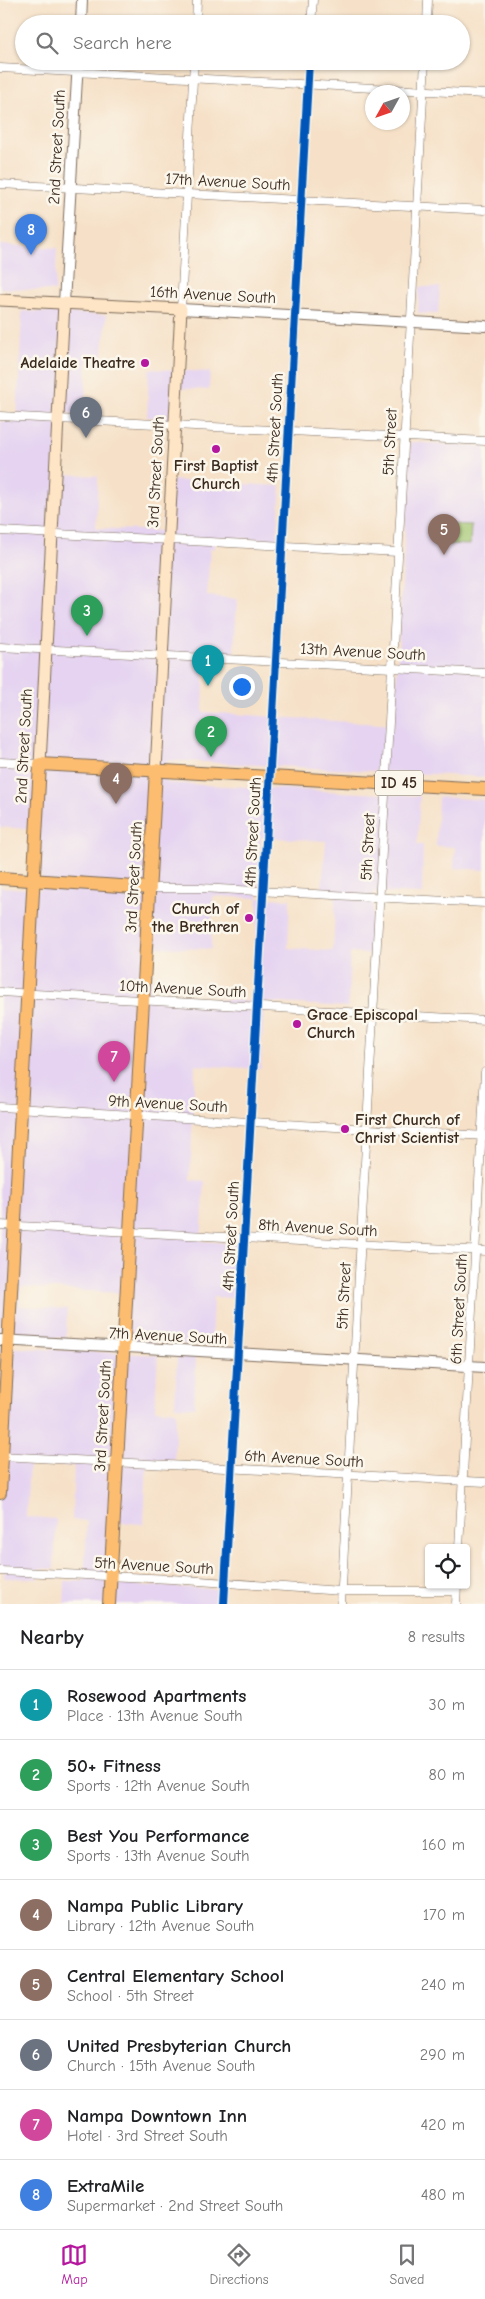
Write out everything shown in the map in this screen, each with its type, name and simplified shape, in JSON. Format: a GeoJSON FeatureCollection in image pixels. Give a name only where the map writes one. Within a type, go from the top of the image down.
{"type":"FeatureCollection","features":[{"type":"Feature","properties":{"kind":"main road","name":"16th Avenue South"},"geometry":{"type":"LineString","coordinates":[[0,300],[181,309]]}},
{"type":"Feature","properties":{"kind":"main road","name":"2nd Street South"},"geometry":{"type":"LineString","coordinates":[[0,1493],[4,1341],[15,1226],[64,303]]}},
{"type":"Feature","properties":{"kind":"main road","name":"3rd Street South"},"geometry":{"type":"LineString","coordinates":[[109,1604],[181,309]]}},
{"type":"Feature","properties":{"kind":"main road"},"geometry":{"type":"LineString","coordinates":[[40,764],[156,770]]}},
{"type":"Feature","properties":{"kind":"main road","name":"ID 45"},"geometry":{"type":"LineString","coordinates":[[156,770],[485,788]]}},
{"type":"Feature","properties":{"kind":"main road"},"geometry":{"type":"LineString","coordinates":[[0,878],[150,888]]}},
{"type":"Feature","properties":{"kind":"street"},"geometry":{"type":"LineString","coordinates":[[81,15],[82,0]]}},
{"type":"Feature","properties":{"kind":"street"},"geometry":{"type":"LineString","coordinates":[[196,15],[197,0]]}},
{"type":"Feature","properties":{"kind":"street"},"geometry":{"type":"LineString","coordinates":[[312,15],[313,0]]}},
{"type":"Feature","properties":{"kind":"street"},"geometry":{"type":"LineString","coordinates":[[427,15],[428,0]]}},
{"type":"Feature","properties":{"kind":"street"},"geometry":{"type":"LineString","coordinates":[[0,68],[15,69]]}},
{"type":"Feature","properties":{"kind":"street"},"geometry":{"type":"LineString","coordinates":[[31,70],[485,94]]}},
{"type":"Feature","properties":{"kind":"street","name":"3rd Street South"},"geometry":{"type":"LineString","coordinates":[[181,309],[194,70]]}},
{"type":"Feature","properties":{"kind":"street","name":"4th Street South"},"geometry":{"type":"LineString","coordinates":[[224,1604],[233,1469],[309,70]]}},
{"type":"Feature","properties":{"kind":"street","name":"5th Street"},"geometry":{"type":"LineString","coordinates":[[341,1604],[424,70]]}},
{"type":"Feature","properties":{"kind":"street","name":"2nd Street South"},"geometry":{"type":"LineString","coordinates":[[64,303],[78,73]]}},
{"type":"Feature","properties":{"kind":"street","name":"17th Avenue South"},"geometry":{"type":"LineString","coordinates":[[0,184],[485,210]]}},
{"type":"Feature","properties":{"kind":"street","name":"16th Avenue South"},"geometry":{"type":"LineString","coordinates":[[181,309],[485,326]]}},
{"type":"Feature","properties":{"kind":"street"},"geometry":{"type":"LineString","coordinates":[[0,416],[485,442]]}},
{"type":"Feature","properties":{"kind":"street"},"geometry":{"type":"LineString","coordinates":[[0,531],[398,552]]}},
{"type":"Feature","properties":{"kind":"street","name":"13th Avenue South"},"geometry":{"type":"LineString","coordinates":[[0,646],[485,673]]}},
{"type":"Feature","properties":{"kind":"street"},"geometry":{"type":"LineString","coordinates":[[0,762],[40,764]]}},
{"type":"Feature","properties":{"kind":"street"},"geometry":{"type":"LineString","coordinates":[[150,888],[485,904]]}},
{"type":"Feature","properties":{"kind":"street","name":"10th Avenue South"},"geometry":{"type":"LineString","coordinates":[[0,992],[485,1020]]}},
{"type":"Feature","properties":{"kind":"street","name":"6th Street South"},"geometry":{"type":"LineString","coordinates":[[459,1544],[485,1072]]}},
{"type":"Feature","properties":{"kind":"street","name":"9th Avenue South"},"geometry":{"type":"LineString","coordinates":[[0,1107],[483,1136]]}},
{"type":"Feature","properties":{"kind":"street","name":"8th Avenue South"},"geometry":{"type":"LineString","coordinates":[[0,1225],[485,1251]]}},
{"type":"Feature","properties":{"kind":"street","name":"7th Avenue South"},"geometry":{"type":"LineString","coordinates":[[4,1341],[485,1367]]}},
{"type":"Feature","properties":{"kind":"street","name":"6th Avenue South"},"geometry":{"type":"LineString","coordinates":[[1,1456],[485,1482]]}},
{"type":"Feature","properties":{"kind":"street","name":"5th Avenue South"},"geometry":{"type":"LineString","coordinates":[[0,1572],[111,1576],[342,1591],[425,1589]]}},
{"type":"Feature","properties":{"kind":"street"},"geometry":{"type":"LineString","coordinates":[[456,1589],[456,1604]]}},
{"type":"Feature","properties":{"kind":"shaded area"},"geometry":{"type":"Polygon","coordinates":[[[0,245],[57,248],[55,291],[0,288],[0,245]]]}},
{"type":"Feature","properties":{"kind":"shaded area"},"geometry":{"type":"Polygon","coordinates":[[[419,287],[440,287],[438,314],[418,313],[419,287]]]}},
{"type":"Feature","properties":{"kind":"shaded area"},"geometry":{"type":"Polygon","coordinates":[[[22,311],[107,315],[102,361],[87,360],[85,414],[65,413],[61,474],[98,476],[96,528],[162,531],[165,480],[281,486],[277,540],[215,537],[214,549],[210,549],[207,596],[237,599],[234,654],[205,652],[203,712],[394,725],[410,442],[485,447],[485,777],[167,760],[166,783],[420,796],[417,845],[423,845],[422,894],[374,892],[370,954],[350,953],[348,1007],[264,1002],[261,1069],[195,1065],[190,1180],[205,1181],[201,1241],[239,1244],[236,1298],[213,1297],[211,1346],[118,1341],[120,1293],[21,1287],[19,1306],[67,1309],[66,1338],[0,1334],[0,887],[41,890],[42,875],[28,869],[31,829],[0,827],[0,439],[1,421],[17,422],[22,311]],[[261,837],[258,898],[290,899],[288,948],[333,951],[336,890],[322,889],[326,841],[261,837]],[[213,896],[211,949],[154,947],[151,996],[252,1001],[258,898],[213,896]]]}},
{"type":"Feature","properties":{"kind":"shaded area"},"geometry":{"type":"Polygon","coordinates":[[[149,369],[210,372],[209,390],[173,388],[171,419],[147,417],[149,369]]]}},
{"type":"Feature","properties":{"kind":"shaded area"},"geometry":{"type":"Polygon","coordinates":[[[438,797],[485,800],[485,870],[454,868],[455,847],[436,846],[438,797]]]}},
{"type":"Feature","properties":{"kind":"shaded area"},"geometry":{"type":"Polygon","coordinates":[[[0,1347],[158,1355],[155,1409],[176,1411],[174,1460],[147,1459],[144,1524],[108,1522],[105,1584],[220,1589],[219,1604],[64,1604],[65,1581],[84,1581],[87,1521],[72,1520],[74,1466],[29,1464],[26,1517],[56,1519],[54,1569],[39,1568],[38,1579],[4,1578],[5,1566],[0,1566],[0,1347]]]}},
{"type":"Feature","properties":{"kind":"shaded area"},"geometry":{"type":"Polygon","coordinates":[[[177,1356],[196,1357],[194,1407],[175,1406],[177,1356]]]}},
{"type":"Feature","properties":{"kind":"green space"},"geometry":{"type":"Polygon","coordinates":[[[448,524],[471,525],[470,545],[447,544],[448,524]]]}},
{"type":"Feature","properties":{"kind":"cycle path"},"geometry":{"type":"LineString","coordinates":[[224,1604],[309,70]]}},
{"type":"Feature","properties":{"kind":"place","name":"ExtraMile"},"geometry":{"type":"Point","coordinates":[31,255]}},
{"type":"Feature","properties":{"kind":"place","name":"Adelaide Theatre"},"geometry":{"type":"Point","coordinates":[145,363]}},
{"type":"Feature","properties":{"kind":"place","name":"United Presbyterian Church"},"geometry":{"type":"Point","coordinates":[86,438]}},
{"type":"Feature","properties":{"kind":"place","name":"First Baptist Church"},"geometry":{"type":"Point","coordinates":[216,449]}},
{"type":"Feature","properties":{"kind":"place","name":"Central Elementary School"},"geometry":{"type":"Point","coordinates":[444,555]}},
{"type":"Feature","properties":{"kind":"place","name":"Best You Performance"},"geometry":{"type":"Point","coordinates":[87,636]}},
{"type":"Feature","properties":{"kind":"place","name":"Rosewood Apartments"},"geometry":{"type":"Point","coordinates":[208,686]}},
{"type":"Feature","properties":{"kind":"place","name":"50+ Fitness"},"geometry":{"type":"Point","coordinates":[211,757]}},
{"type":"Feature","properties":{"kind":"place","name":"Nampa Public Library"},"geometry":{"type":"Point","coordinates":[116,804]}},
{"type":"Feature","properties":{"kind":"place","name":"Church of the Brethren"},"geometry":{"type":"Point","coordinates":[249,918]}},
{"type":"Feature","properties":{"kind":"place","name":"Grace Episcopal Church"},"geometry":{"type":"Point","coordinates":[297,1024]}},
{"type":"Feature","properties":{"kind":"place","name":"Nampa Downtown Inn"},"geometry":{"type":"Point","coordinates":[114,1082]}},
{"type":"Feature","properties":{"kind":"place","name":"First Church of Christ Scientist"},"geometry":{"type":"Point","coordinates":[345,1129]}}]}
